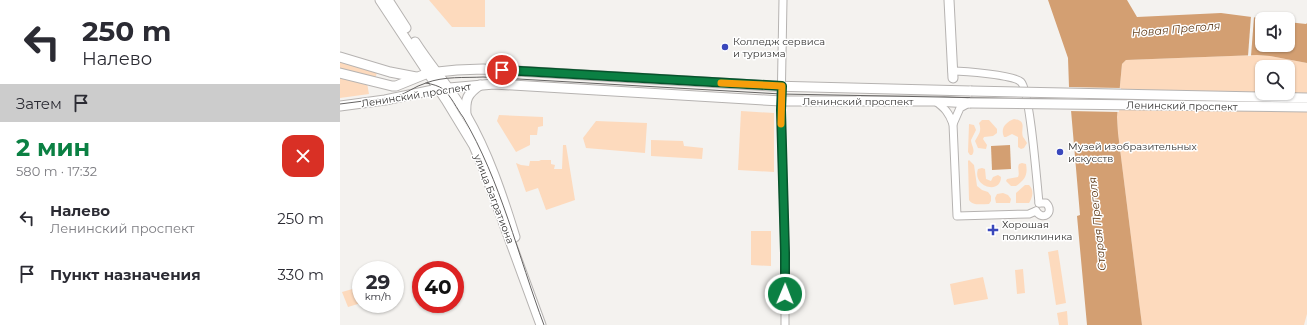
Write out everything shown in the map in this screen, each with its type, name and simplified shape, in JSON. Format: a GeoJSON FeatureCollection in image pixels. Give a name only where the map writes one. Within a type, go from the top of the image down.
{"type":"FeatureCollection","features":[{"type":"Feature","properties":{"kind":"main road","name":"улица Багратиона"},"geometry":{"type":"LineString","coordinates":[[380,0],[432,73],[448,88],[479,139],[491,168],[528,276],[547,325]]}},
{"type":"Feature","properties":{"kind":"main road","name":"улица Багратиона"},"geometry":{"type":"LineString","coordinates":[[388,0],[421,51],[438,89],[474,146],[486,172],[541,325]]}},
{"type":"Feature","properties":{"kind":"main road"},"geometry":{"type":"LineString","coordinates":[[941,90],[948,85],[953,74],[949,0]]}},
{"type":"Feature","properties":{"kind":"main road","name":"Ленинский проспект"},"geometry":{"type":"LineString","coordinates":[[340,57],[390,72],[416,77]]}},
{"type":"Feature","properties":{"kind":"main road","name":"Ленинский проспект"},"geometry":{"type":"LineString","coordinates":[[340,73],[392,86],[432,73],[463,69],[782,86],[1307,98]]}},
{"type":"Feature","properties":{"kind":"main road"},"geometry":{"type":"LineString","coordinates":[[953,74],[972,91]]}},
{"type":"Feature","properties":{"kind":"main road","name":"Ленинский проспект"},"geometry":{"type":"LineString","coordinates":[[340,106],[385,100],[438,89],[494,84],[781,101],[935,101],[970,103],[1307,107]]}},
{"type":"Feature","properties":{"kind":"main road"},"geometry":{"type":"LineString","coordinates":[[466,116],[466,103],[468,97],[471,92],[481,85]]}},
{"type":"Feature","properties":{"kind":"street"},"geometry":{"type":"LineString","coordinates":[[783,0],[781,101],[785,325]]}},
{"type":"Feature","properties":{"kind":"street"},"geometry":{"type":"LineString","coordinates":[[953,74],[977,72],[1017,79],[1023,83],[1030,111],[1039,203],[1036,206],[1036,211],[1038,215],[1043,216],[1047,214],[1049,206],[1046,203],[1039,203]]}},
{"type":"Feature","properties":{"kind":"street"},"geometry":{"type":"LineString","coordinates":[[935,101],[948,112],[953,124],[957,216],[1029,214],[1036,211]]}},
{"type":"Feature","properties":{"kind":"street"},"geometry":{"type":"LineString","coordinates":[[953,124],[960,108],[970,103]]}},
{"type":"Feature","properties":{"kind":"shaded area"},"geometry":{"type":"Polygon","coordinates":[[[429,0],[485,0],[485,27],[452,27],[429,0]]]}},
{"type":"Feature","properties":{"kind":"shaded area"},"geometry":{"type":"Polygon","coordinates":[[[1257,55],[1291,60],[1255,60],[1255,100],[1295,100],[1295,61],[1307,63],[1307,314],[1304,325],[1142,325],[1118,133],[1117,117],[1122,64],[1126,60],[1257,55]]]}},
{"type":"Feature","properties":{"kind":"shaded area"},"geometry":{"type":"Polygon","coordinates":[[[340,62],[377,72],[375,80],[340,70],[340,62]]]}},
{"type":"Feature","properties":{"kind":"shaded area"},"geometry":{"type":"Polygon","coordinates":[[[340,75],[367,83],[369,94],[340,98],[340,75]]]}},
{"type":"Feature","properties":{"kind":"shaded area"},"geometry":{"type":"Polygon","coordinates":[[[741,111],[774,113],[774,172],[738,170],[741,111]]]}},
{"type":"Feature","properties":{"kind":"shaded area"},"geometry":{"type":"Polygon","coordinates":[[[499,115],[543,117],[543,126],[538,127],[537,135],[530,135],[530,145],[516,152],[497,121],[499,115]]]}},
{"type":"Feature","properties":{"kind":"shaded area"},"geometry":{"type":"Polygon","coordinates":[[[1014,119],[1022,123],[1022,134],[1027,143],[1024,148],[1021,149],[1018,147],[1018,137],[1012,134],[1004,137],[1003,134],[1004,126],[1014,119]]]}},
{"type":"Feature","properties":{"kind":"shaded area"},"geometry":{"type":"Polygon","coordinates":[[[982,120],[989,120],[997,129],[997,133],[993,136],[984,137],[983,139],[987,145],[986,149],[978,148],[975,141],[980,130],[979,123],[982,120]]]}},
{"type":"Feature","properties":{"kind":"shaded area"},"geometry":{"type":"Polygon","coordinates":[[[596,121],[647,123],[645,153],[586,148],[583,138],[596,121]]]}},
{"type":"Feature","properties":{"kind":"shaded area"},"geometry":{"type":"Polygon","coordinates":[[[969,124],[974,125],[976,130],[971,140],[973,149],[972,155],[968,152],[969,124]]]}},
{"type":"Feature","properties":{"kind":"shaded area"},"geometry":{"type":"Polygon","coordinates":[[[651,140],[683,141],[684,146],[703,148],[702,159],[651,156],[651,140]]]}},
{"type":"Feature","properties":{"kind":"shaded area"},"geometry":{"type":"Polygon","coordinates":[[[563,145],[566,145],[575,200],[546,210],[538,188],[526,192],[516,163],[529,166],[530,161],[551,160],[551,164],[555,165],[554,169],[562,169],[563,145]]]}},
{"type":"Feature","properties":{"kind":"shaded area"},"geometry":{"type":"Polygon","coordinates":[[[969,160],[974,165],[977,186],[988,192],[991,196],[991,201],[989,204],[975,204],[969,200],[969,160]]]}},
{"type":"Feature","properties":{"kind":"shaded area"},"geometry":{"type":"Polygon","coordinates":[[[1022,163],[1026,164],[1027,171],[1025,177],[1022,182],[1016,186],[1011,186],[1006,181],[1007,179],[1018,177],[1018,166],[1022,163]]]}},
{"type":"Feature","properties":{"kind":"shaded area"},"geometry":{"type":"Polygon","coordinates":[[[978,169],[985,169],[986,179],[991,181],[993,177],[998,175],[1001,177],[1000,183],[997,186],[987,186],[979,180],[977,175],[978,169]]]}},
{"type":"Feature","properties":{"kind":"shaded area"},"geometry":{"type":"Polygon","coordinates":[[[1025,185],[1029,185],[1032,189],[1032,196],[1029,203],[1016,203],[1016,193],[1025,185]]]}},
{"type":"Feature","properties":{"kind":"shaded area"},"geometry":{"type":"Polygon","coordinates":[[[1003,193],[1008,195],[1011,199],[1010,203],[996,203],[995,198],[997,194],[1003,193]]]}},
{"type":"Feature","properties":{"kind":"shaded area"},"geometry":{"type":"Polygon","coordinates":[[[751,231],[771,231],[771,266],[751,265],[751,231]]]}},
{"type":"Feature","properties":{"kind":"shaded area"},"geometry":{"type":"Polygon","coordinates":[[[1058,250],[1066,303],[1056,305],[1048,252],[1058,250]]]}},
{"type":"Feature","properties":{"kind":"shaded area"},"geometry":{"type":"Polygon","coordinates":[[[1023,269],[1025,293],[1017,294],[1015,270],[1023,269]]]}},
{"type":"Feature","properties":{"kind":"shaded area"},"geometry":{"type":"Polygon","coordinates":[[[983,277],[988,299],[954,305],[950,284],[983,277]]]}},
{"type":"Feature","properties":{"kind":"shaded area"},"geometry":{"type":"Polygon","coordinates":[[[352,289],[352,306],[348,307],[342,292],[352,289]]]}},
{"type":"Feature","properties":{"kind":"shaded area"},"geometry":{"type":"Polygon","coordinates":[[[1067,311],[1068,325],[1059,325],[1057,313],[1067,311]]]}},
{"type":"Feature","properties":{"kind":"water"},"geometry":{"type":"Polygon","coordinates":[[[1048,0],[1127,0],[1137,17],[1221,13],[1255,17],[1255,52],[1295,52],[1295,23],[1307,23],[1307,63],[1257,55],[1126,60],[1122,64],[1117,117],[1118,133],[1142,325],[1087,325],[1077,216],[1080,215],[1069,87],[1068,58],[1048,0]]]}},
{"type":"Feature","properties":{"kind":"water"},"geometry":{"type":"Polygon","coordinates":[[[1010,145],[1011,169],[992,170],[991,146],[1010,145]]]}},
{"type":"Feature","properties":{"kind":"pier"},"geometry":{"type":"Polygon","coordinates":[[[1251,16],[1254,17],[1251,56],[1248,56],[1251,16]]]}},
{"type":"Feature","properties":{"kind":"pier"},"geometry":{"type":"Polygon","coordinates":[[[1067,87],[1121,88],[1119,112],[1069,111],[1067,87]]]}},
{"type":"Feature","properties":{"kind":"tram line"},"geometry":{"type":"LineString","coordinates":[[340,104],[395,97],[422,84],[440,79],[483,77],[781,94],[1307,104]]}},
{"type":"Feature","properties":{"kind":"tram line"},"geometry":{"type":"LineString","coordinates":[[426,83],[440,87],[446,92],[463,117],[476,141],[488,167],[508,219],[544,325]]}},
{"type":"Feature","properties":{"kind":"slow traffic"},"geometry":{"type":"LineString","coordinates":[[721,83],[782,86],[781,124]]}},
{"type":"Feature","properties":{"kind":"place","name":"Колледж сервиса и туризма"},"geometry":{"type":"Point","coordinates":[725,47]}},
{"type":"Feature","properties":{"kind":"place","name":"Музей изобразительных искусств"},"geometry":{"type":"Point","coordinates":[1060,152]}},
{"type":"Feature","properties":{"kind":"place","name":"Хорошая поликлиника"},"geometry":{"type":"Point","coordinates":[993,230]}},
{"type":"Feature","properties":{"kind":"route"},"geometry":{"type":"LineString","coordinates":[[502,70],[782,86],[781,110],[785,294]]}},
{"type":"Feature","properties":{"kind":"water label","name":"Новая Преголя"},"geometry":{"type":"Point","coordinates":[1176,29]}},
{"type":"Feature","properties":{"kind":"water label","name":"Старая Преголя"},"geometry":{"type":"Point","coordinates":[1097,224]}}]}
